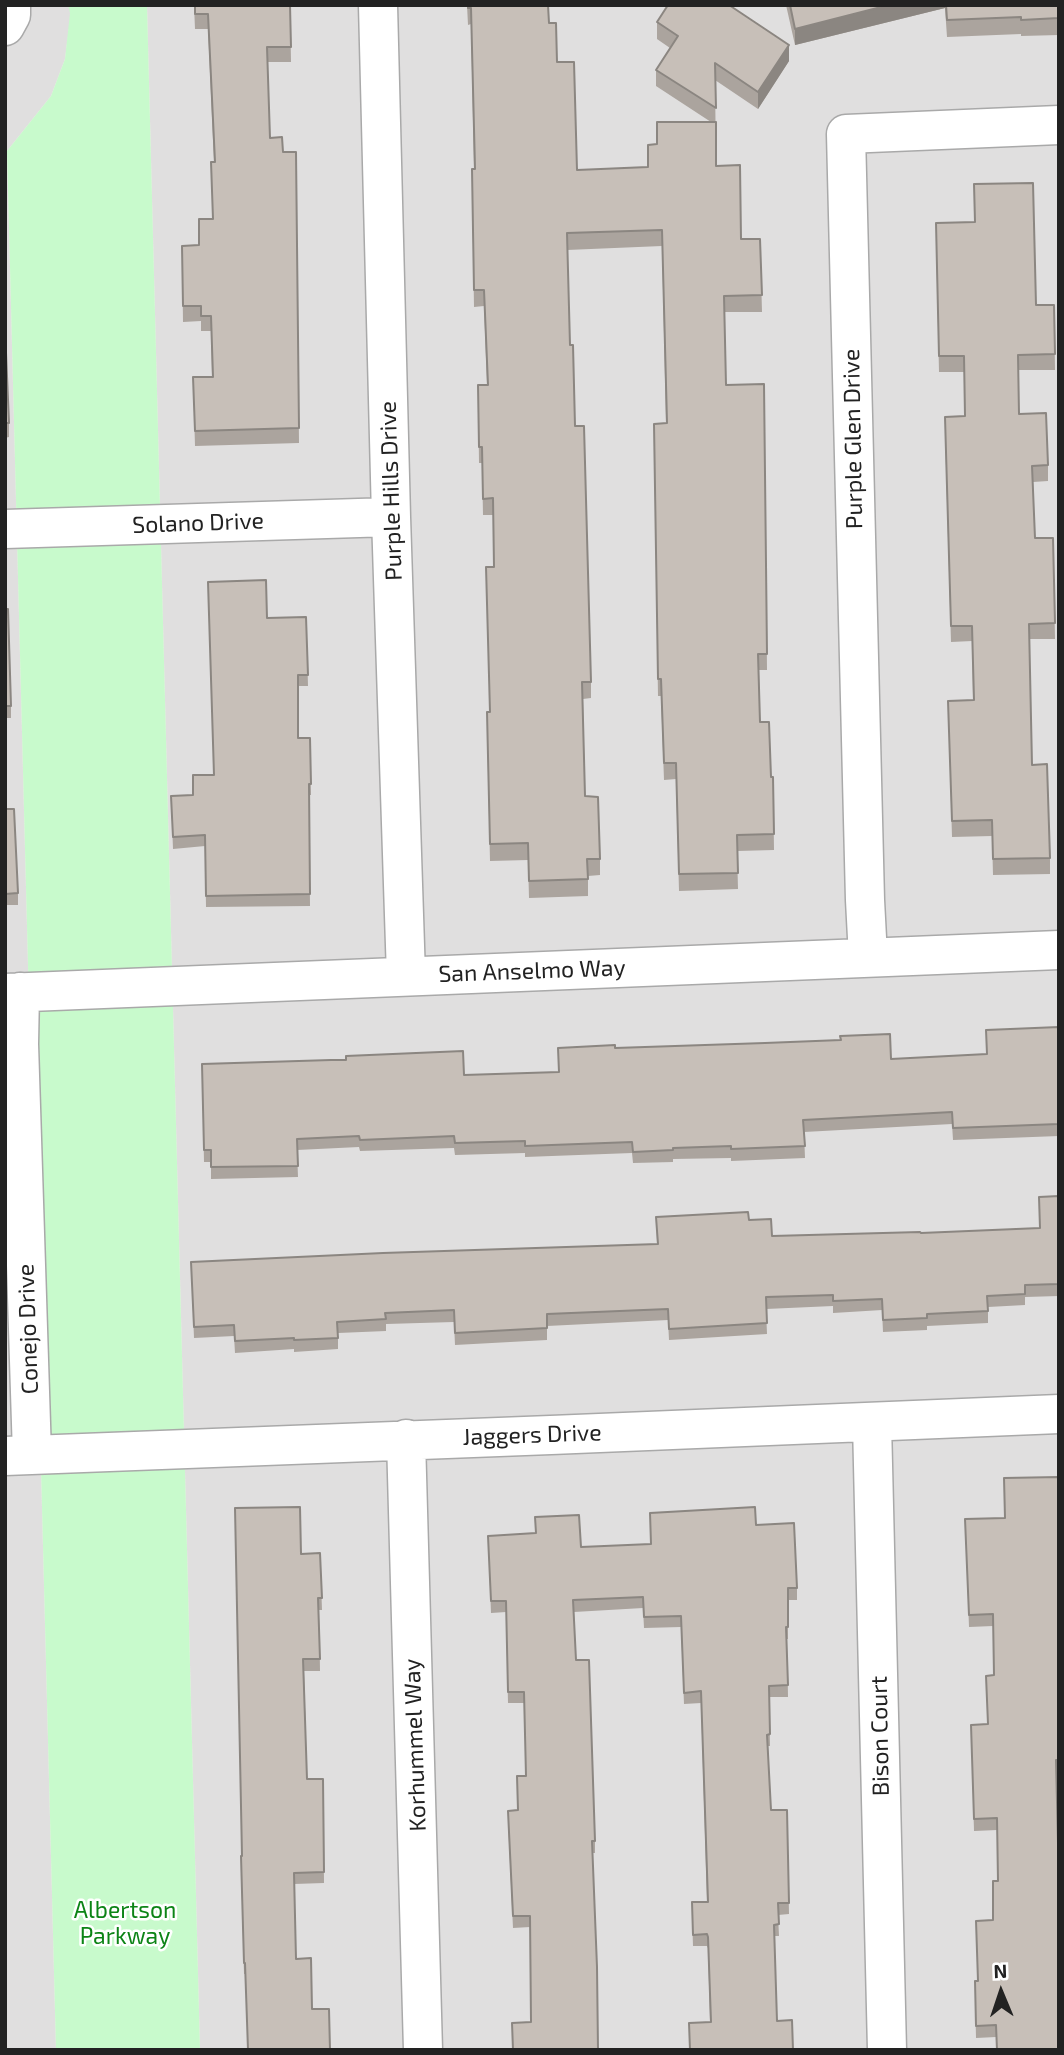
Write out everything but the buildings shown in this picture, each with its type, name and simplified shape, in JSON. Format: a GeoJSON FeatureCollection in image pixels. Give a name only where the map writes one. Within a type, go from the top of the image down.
{"type":"FeatureCollection","features":[{"type":"Feature","properties":{"kind":"street"},"geometry":{"type":"LineString","coordinates":[[5,26],[11,15],[10,5]]}},
{"type":"Feature","properties":{"kind":"street","name":"Purple Hills Drive"},"geometry":{"type":"LineString","coordinates":[[378,5],[406,976]]}},
{"type":"Feature","properties":{"kind":"street","name":"Purple Glen Drive"},"geometry":{"type":"LineString","coordinates":[[868,957],[846,134],[1059,125]]}},
{"type":"Feature","properties":{"kind":"street","name":"Solano Drive"},"geometry":{"type":"LineString","coordinates":[[5,529],[391,517]]}},
{"type":"Feature","properties":{"kind":"street","name":"San Anselmo Way"},"geometry":{"type":"LineString","coordinates":[[13,993],[1059,950]]}},
{"type":"Feature","properties":{"kind":"street","name":"Conejo Drive"},"geometry":{"type":"LineString","coordinates":[[13,993],[19,1044],[18,1455]]}},
{"type":"Feature","properties":{"kind":"street","name":"Jaggers Drive"},"geometry":{"type":"LineString","coordinates":[[18,1455],[1059,1414]]}},
{"type":"Feature","properties":{"kind":"street","name":"Bison Court"},"geometry":{"type":"LineString","coordinates":[[872,1423],[887,2050]]}},
{"type":"Feature","properties":{"kind":"street","name":"Korhummel Way"},"geometry":{"type":"LineString","coordinates":[[407,1439],[424,2050]]}},
{"type":"Feature","properties":{"kind":"shaded area"},"geometry":{"type":"Polygon","coordinates":[[[5,5],[68,5],[71,13],[65,59],[51,96],[7,151],[56,2050],[5,2050],[5,5]]]}},
{"type":"Feature","properties":{"kind":"shaded area"},"geometry":{"type":"Polygon","coordinates":[[[147,5],[1059,5],[1059,2050],[200,2050],[147,5]]]}},
{"type":"Feature","properties":{"kind":"green space","name":"Albertson Parkway"},"geometry":{"type":"Polygon","coordinates":[[[68,5],[147,5],[200,2050],[56,2050],[7,151],[51,96],[65,59],[70,13],[68,5]]]}}]}
